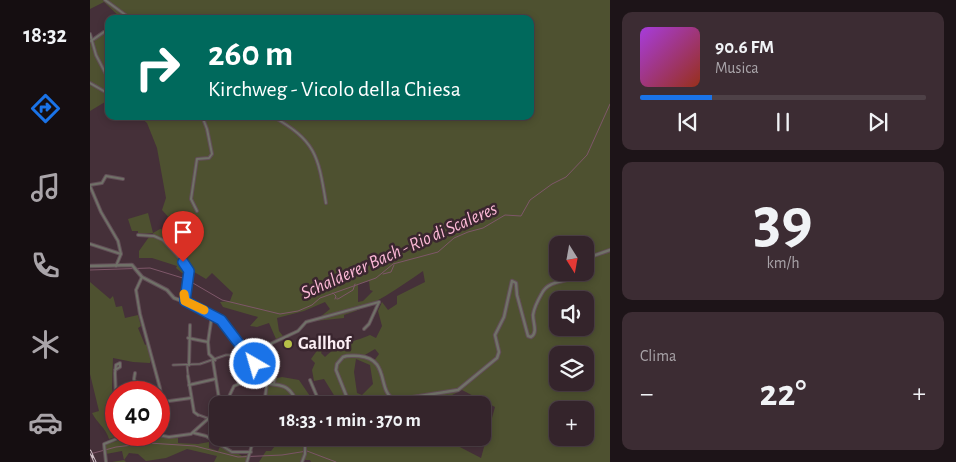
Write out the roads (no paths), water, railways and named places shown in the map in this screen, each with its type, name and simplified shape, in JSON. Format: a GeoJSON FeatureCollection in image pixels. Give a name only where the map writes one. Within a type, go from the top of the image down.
{"type":"FeatureCollection","features":[{"type":"Feature","properties":{"kind":"street"},"geometry":{"type":"LineString","coordinates":[[105,0],[126,15]]}},
{"type":"Feature","properties":{"kind":"street"},"geometry":{"type":"LineString","coordinates":[[91,41],[105,32]]}},
{"type":"Feature","properties":{"kind":"street"},"geometry":{"type":"LineString","coordinates":[[90,34],[96,55],[105,72]]}},
{"type":"Feature","properties":{"kind":"street"},"geometry":{"type":"LineString","coordinates":[[90,83],[105,92]]}},
{"type":"Feature","properties":{"kind":"street"},"geometry":{"type":"LineString","coordinates":[[196,211],[191,199],[197,159],[209,158],[212,154],[204,120]]}},
{"type":"Feature","properties":{"kind":"street"},"geometry":{"type":"LineString","coordinates":[[278,120],[303,136],[316,155],[326,202]]}},
{"type":"Feature","properties":{"kind":"street"},"geometry":{"type":"LineString","coordinates":[[116,266],[121,254],[117,237],[101,212],[90,185],[102,183],[106,176],[123,179]]}},
{"type":"Feature","properties":{"kind":"street"},"geometry":{"type":"LineString","coordinates":[[93,189],[94,184]]}},
{"type":"Feature","properties":{"kind":"street"},"geometry":{"type":"LineString","coordinates":[[138,235],[154,236],[163,240],[188,267],[185,301]]}},
{"type":"Feature","properties":{"kind":"street"},"geometry":{"type":"LineString","coordinates":[[90,244],[121,254]]}},
{"type":"Feature","properties":{"kind":"street"},"geometry":{"type":"LineString","coordinates":[[594,256],[610,250]]}},
{"type":"Feature","properties":{"kind":"street"},"geometry":{"type":"LineString","coordinates":[[90,266],[133,267],[142,277],[167,290],[178,300],[185,301],[212,315],[224,323],[240,345],[252,352],[257,378],[266,384],[274,384],[288,390],[292,396]]}},
{"type":"Feature","properties":{"kind":"street"},"geometry":{"type":"LineString","coordinates":[[142,277],[136,287],[138,302],[158,381]]}},
{"type":"Feature","properties":{"kind":"street"},"geometry":{"type":"LineString","coordinates":[[424,396],[453,392],[489,366],[498,355],[495,337],[504,317],[511,282],[514,280],[516,283],[528,336],[531,337],[535,332],[535,309],[543,290],[552,284],[566,281]]}},
{"type":"Feature","properties":{"kind":"street"},"geometry":{"type":"LineString","coordinates":[[173,365],[188,365],[214,360],[226,355],[242,355],[252,352],[298,331],[306,322],[379,302],[369,324],[364,329]]}},
{"type":"Feature","properties":{"kind":"street"},"geometry":{"type":"LineString","coordinates":[[212,315],[208,342],[209,354],[214,360],[218,396]]}},
{"type":"Feature","properties":{"kind":"street"},"geometry":{"type":"LineString","coordinates":[[190,325],[188,376],[191,398],[194,412],[207,419],[194,433]]}},
{"type":"Feature","properties":{"kind":"street"},"geometry":{"type":"LineString","coordinates":[[188,338],[208,342]]}},
{"type":"Feature","properties":{"kind":"street"},"geometry":{"type":"LineString","coordinates":[[272,352],[277,365],[274,384]]}},
{"type":"Feature","properties":{"kind":"street"},"geometry":{"type":"LineString","coordinates":[[346,396],[336,370],[339,360],[346,356],[362,356],[374,362],[381,372],[389,396]]}},
{"type":"Feature","properties":{"kind":"street"},"geometry":{"type":"LineString","coordinates":[[115,370],[115,381]]}},
{"type":"Feature","properties":{"kind":"street"},"geometry":{"type":"LineString","coordinates":[[135,373],[135,381]]}},
{"type":"Feature","properties":{"kind":"street"},"geometry":{"type":"LineString","coordinates":[[230,396],[234,386],[257,378]]}},
{"type":"Feature","properties":{"kind":"street"},"geometry":{"type":"LineString","coordinates":[[189,385],[215,379]]}},
{"type":"Feature","properties":{"kind":"street"},"geometry":{"type":"LineString","coordinates":[[310,380],[317,396]]}},
{"type":"Feature","properties":{"kind":"street"},"geometry":{"type":"LineString","coordinates":[[265,396],[266,384]]}},
{"type":"Feature","properties":{"kind":"street"},"geometry":{"type":"LineString","coordinates":[[170,401],[191,398]]}},
{"type":"Feature","properties":{"kind":"street"},"geometry":{"type":"LineString","coordinates":[[170,437],[194,433],[206,436],[232,452],[251,454]]}},
{"type":"Feature","properties":{"kind":"street"},"geometry":{"type":"LineString","coordinates":[[105,445],[103,450],[106,462]]}},
{"type":"Feature","properties":{"kind":"street"},"geometry":{"type":"LineString","coordinates":[[247,462],[252,446]]}},
{"type":"Feature","properties":{"kind":"street"},"geometry":{"type":"LineString","coordinates":[[302,462],[305,446]]}},
{"type":"Feature","properties":{"kind":"waterway","name":"Schalderer Bach - Rio di Scaleres"},"geometry":{"type":"LineString","coordinates":[[90,270],[150,268],[186,279],[222,300],[280,314],[298,311],[312,305],[320,298],[376,278],[393,264],[438,252],[454,238],[483,228],[505,215],[521,216],[530,200],[552,184],[566,177],[587,155],[610,104]]}},
{"type":"Feature","properties":{"kind":"waterway"},"geometry":{"type":"LineString","coordinates":[[383,274],[391,272],[394,265]]}},
{"type":"Feature","properties":{"kind":"waterway"},"geometry":{"type":"LineString","coordinates":[[338,299],[353,290],[355,284]]}},
{"type":"Feature","properties":{"kind":"waterway","name":"Schalderer Bach - Rio di Scaleres"},"geometry":{"type":"LineString","coordinates":[[333,293],[336,296],[335,299]]}},
{"type":"Feature","properties":{"kind":"waterway"},"geometry":{"type":"LineString","coordinates":[[90,454],[116,447],[149,443],[195,446],[238,457],[282,455],[307,451],[336,462]]}},
{"type":"Feature","properties":{"kind":"railway"},"geometry":{"type":"LineString","coordinates":[[90,451],[95,462]]}},
{"type":"Feature","properties":{"kind":"place","name":"Gallhof"},"geometry":{"type":"Point","coordinates":[288,344]}}]}
